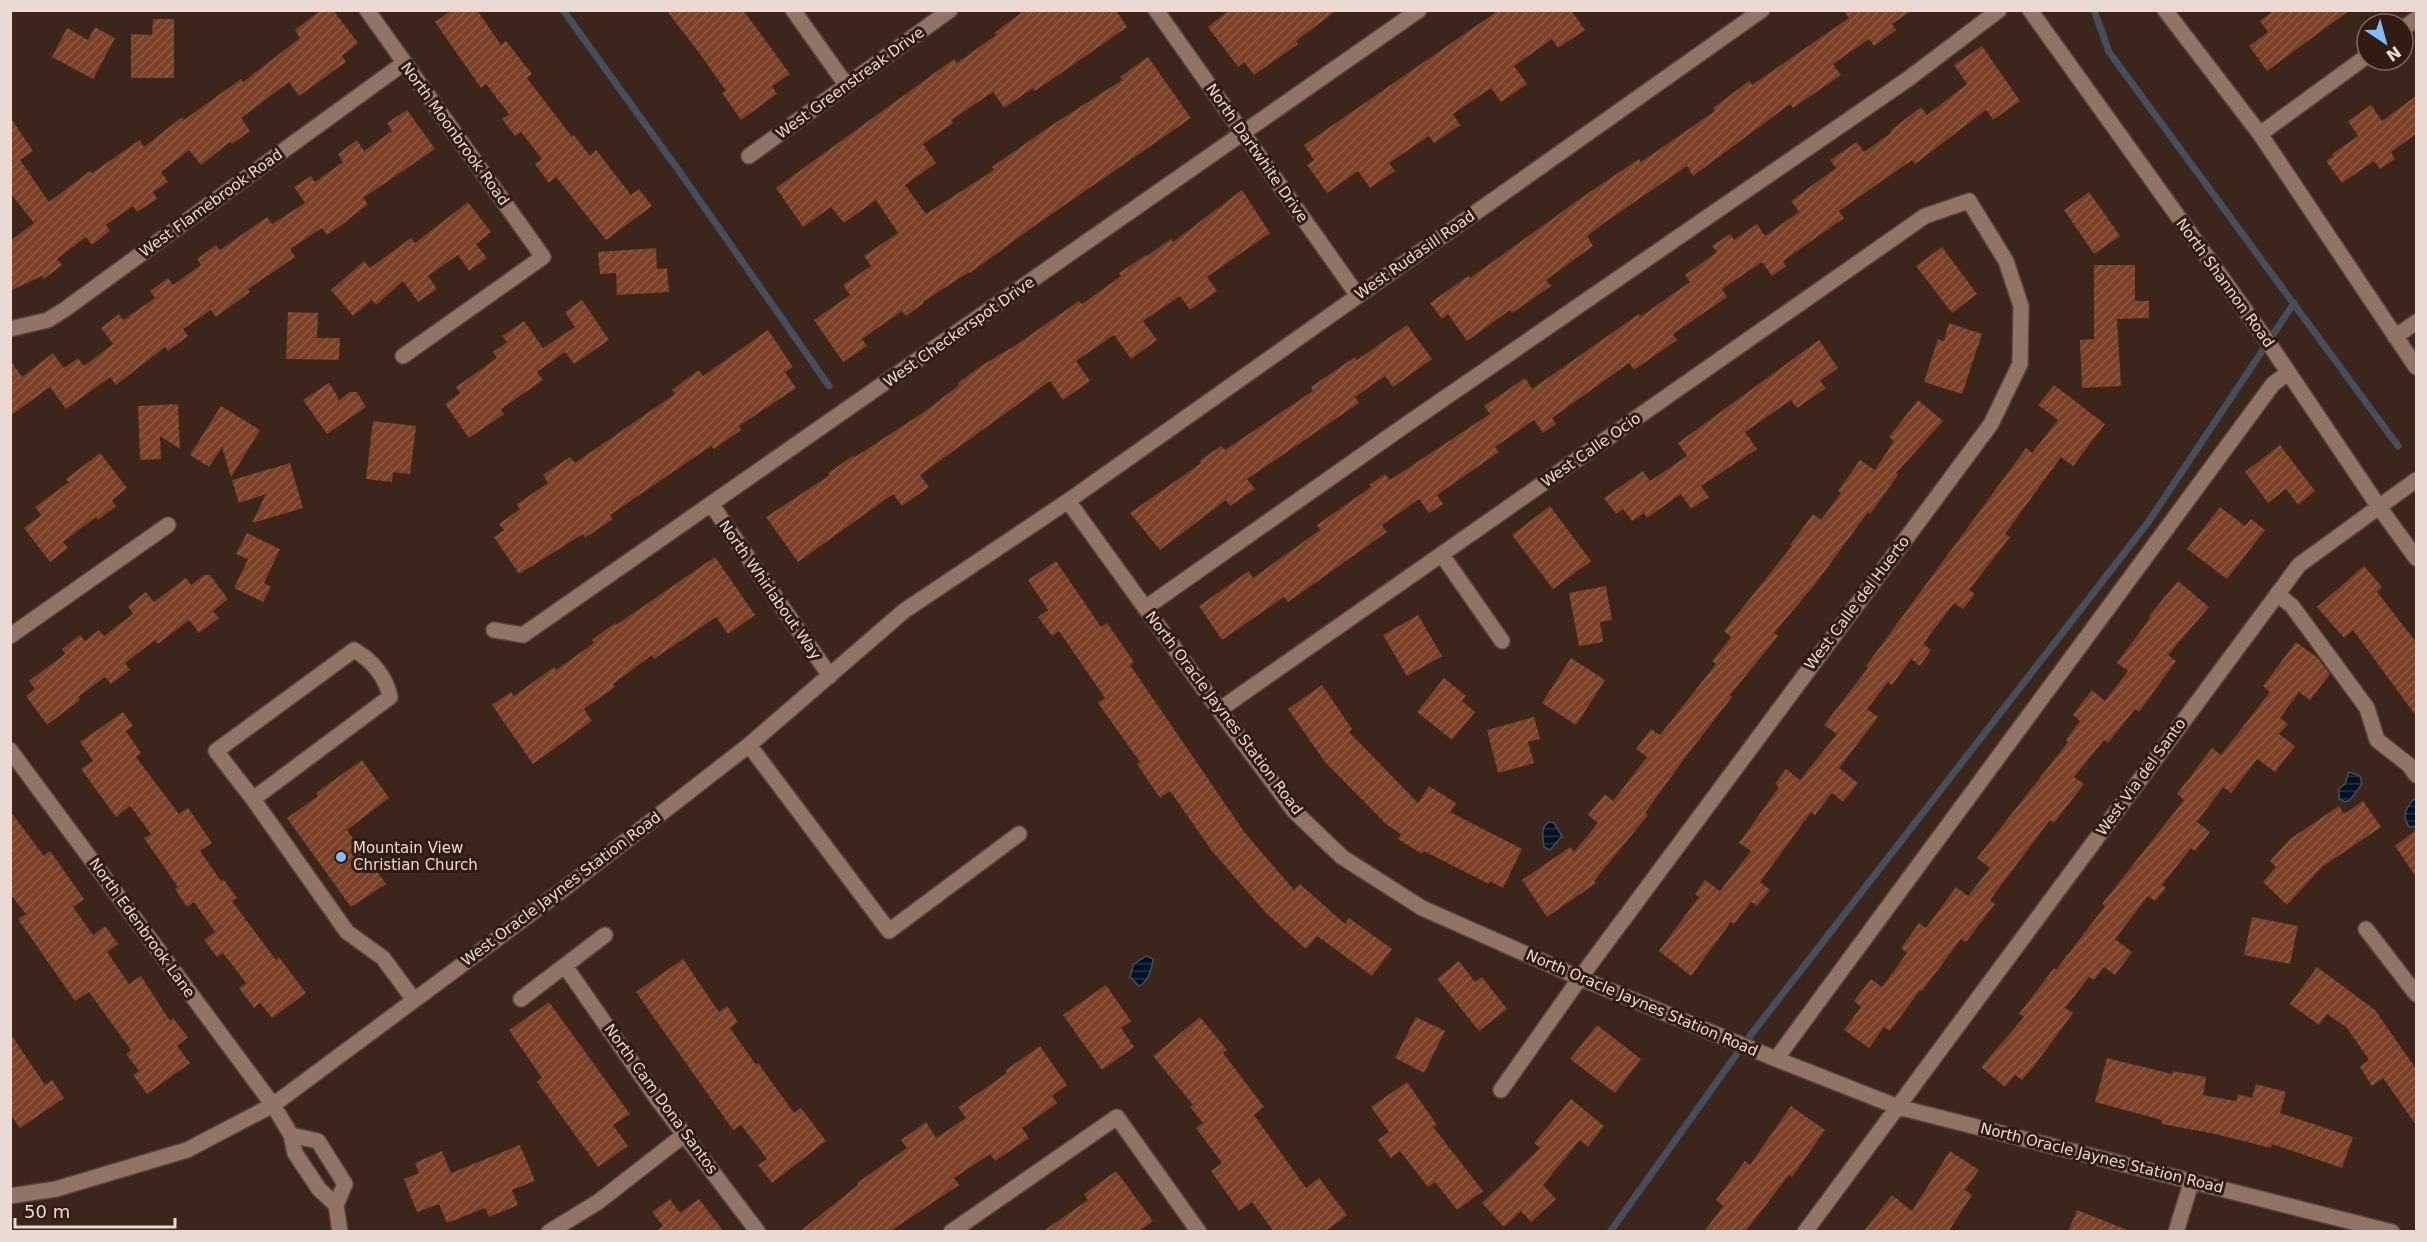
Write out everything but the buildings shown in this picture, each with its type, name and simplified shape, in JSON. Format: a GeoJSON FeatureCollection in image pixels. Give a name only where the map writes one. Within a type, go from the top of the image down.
{"type":"FeatureCollection","features":[{"type":"Feature","properties":{"kind":"street","name":"North Moonbrook Road"},"geometry":{"type":"LineString","coordinates":[[367,10],[543,257],[403,356]]}},
{"type":"Feature","properties":{"kind":"street"},"geometry":{"type":"LineString","coordinates":[[793,10],[847,86]]}},
{"type":"Feature","properties":{"kind":"street","name":"West Greenstreak Drive"},"geometry":{"type":"LineString","coordinates":[[749,156],[950,10]]}},
{"type":"Feature","properties":{"kind":"street","name":"North Dartwhite Drive"},"geometry":{"type":"LineString","coordinates":[[1156,10],[1358,296]]}},
{"type":"Feature","properties":{"kind":"street","name":"West Checkerspot Drive"},"geometry":{"type":"LineString","coordinates":[[494,630],[523,635],[1245,134],[1419,10]]}},
{"type":"Feature","properties":{"kind":"street","name":"West Rudasill Road"},"geometry":{"type":"LineString","coordinates":[[1068,501],[1762,10]]}},
{"type":"Feature","properties":{"kind":"street"},"geometry":{"type":"LineString","coordinates":[[1145,608],[1416,417],[1908,79],[1999,10]]}},
{"type":"Feature","properties":{"kind":"street","name":"North Shannon Road"},"geometry":{"type":"LineString","coordinates":[[2030,10],[2288,373],[2416,558]]}},
{"type":"Feature","properties":{"kind":"street"},"geometry":{"type":"LineString","coordinates":[[2165,10],[2260,135],[2416,368]]}},
{"type":"Feature","properties":{"kind":"street","name":"West Flamebrook Road"},"geometry":{"type":"LineString","coordinates":[[10,328],[48,320],[64,310],[404,63]]}},
{"type":"Feature","properties":{"kind":"street"},"geometry":{"type":"LineString","coordinates":[[2260,135],[2355,65]]}},
{"type":"Feature","properties":{"kind":"street","name":"West Calle Ocio"},"geometry":{"type":"LineString","coordinates":[[1219,710],[1925,216],[1969,201]]}},
{"type":"Feature","properties":{"kind":"street","name":"West Calle del Huerto"},"geometry":{"type":"LineString","coordinates":[[1501,1090],[1580,978],[1977,443],[1996,414],[2020,364],[2021,306],[2006,261],[1969,201]]}},
{"type":"Feature","properties":{"kind":"street"},"geometry":{"type":"LineString","coordinates":[[2395,337],[2416,322]]}},
{"type":"Feature","properties":{"kind":"street"},"geometry":{"type":"LineString","coordinates":[[1776,1059],[2273,384],[2288,373]]}},
{"type":"Feature","properties":{"kind":"street","name":"West Via del Santo"},"geometry":{"type":"LineString","coordinates":[[1805,1232],[2299,565],[2416,480]]}},
{"type":"Feature","properties":{"kind":"street","name":"North Oracle Jaynes Station Road"},"geometry":{"type":"LineString","coordinates":[[1068,501],[1294,810],[1342,857],[1422,908],[1580,978],[1898,1107],[2392,1232]]}},
{"type":"Feature","properties":{"kind":"street","name":"West Oracle Jaynes Station Road"},"geometry":{"type":"LineString","coordinates":[[10,1196],[56,1189],[188,1150],[273,1105],[560,892],[749,745],[904,611],[1068,501]]}},
{"type":"Feature","properties":{"kind":"street","name":"North Whirlabout Way"},"geometry":{"type":"LineString","coordinates":[[711,504],[830,676]]}},
{"type":"Feature","properties":{"kind":"street"},"geometry":{"type":"LineString","coordinates":[[10,636],[168,525]]}},
{"type":"Feature","properties":{"kind":"street"},"geometry":{"type":"LineString","coordinates":[[1442,555],[1502,641]]}},
{"type":"Feature","properties":{"kind":"street"},"geometry":{"type":"LineString","coordinates":[[2277,594],[2292,606],[2367,708],[2377,740],[2409,765],[2416,775]]}},
{"type":"Feature","properties":{"kind":"street"},"geometry":{"type":"LineString","coordinates":[[253,799],[390,697],[388,684],[367,657],[354,650],[216,751],[253,799],[347,932],[383,958],[414,1000]]}},
{"type":"Feature","properties":{"kind":"street"},"geometry":{"type":"LineString","coordinates":[[749,745],[889,931],[1019,834]]}},
{"type":"Feature","properties":{"kind":"street","name":"North Edenbrook Lane"},"geometry":{"type":"LineString","coordinates":[[10,750],[273,1105],[291,1135],[295,1154],[319,1189],[336,1205]]}},
{"type":"Feature","properties":{"kind":"street"},"geometry":{"type":"LineString","coordinates":[[2366,929],[2416,994]]}},
{"type":"Feature","properties":{"kind":"street"},"geometry":{"type":"LineString","coordinates":[[521,999],[605,935]]}},
{"type":"Feature","properties":{"kind":"street","name":"North Cam Dona Santos"},"geometry":{"type":"LineString","coordinates":[[565,966],[684,1135],[758,1232]]}},
{"type":"Feature","properties":{"kind":"street"},"geometry":{"type":"LineString","coordinates":[[951,1232],[1117,1117],[1198,1232]]}},
{"type":"Feature","properties":{"kind":"street"},"geometry":{"type":"LineString","coordinates":[[291,1135],[318,1141],[345,1184],[336,1205],[340,1232]]}},
{"type":"Feature","properties":{"kind":"street"},"geometry":{"type":"LineString","coordinates":[[549,1232],[598,1202],[684,1135]]}},
{"type":"Feature","properties":{"kind":"street"},"geometry":{"type":"LineString","coordinates":[[2176,1232],[2192,1180]]}},
{"type":"Feature","properties":{"kind":"water"},"geometry":{"type":"Polygon","coordinates":[[[2349,772],[2360,776],[2362,784],[2350,800],[2345,802],[2339,799],[2339,789],[2345,784],[2349,772]]]}},
{"type":"Feature","properties":{"kind":"water"},"geometry":{"type":"Polygon","coordinates":[[[2414,799],[2416,800],[2416,826],[2409,827],[2406,812],[2414,799]]]}},
{"type":"Feature","properties":{"kind":"water"},"geometry":{"type":"Polygon","coordinates":[[[1549,822],[1554,823],[1562,836],[1550,850],[1544,847],[1543,836],[1543,829],[1549,822]]]}},
{"type":"Feature","properties":{"kind":"water"},"geometry":{"type":"Polygon","coordinates":[[[1146,956],[1153,959],[1152,967],[1147,978],[1139,986],[1130,977],[1134,964],[1146,956]]]}},
{"type":"Feature","properties":{"kind":"waterway"},"geometry":{"type":"LineString","coordinates":[[563,10],[829,386]]}},
{"type":"Feature","properties":{"kind":"waterway"},"geometry":{"type":"LineString","coordinates":[[2094,10],[2109,52],[2398,446]]}},
{"type":"Feature","properties":{"kind":"waterway"},"geometry":{"type":"LineString","coordinates":[[1610,1232],[1743,1045],[2149,521],[2294,303]]}},
{"type":"Feature","properties":{"kind":"place","name":"Mountain View Christian Church"},"geometry":{"type":"Point","coordinates":[341,857]}}]}
